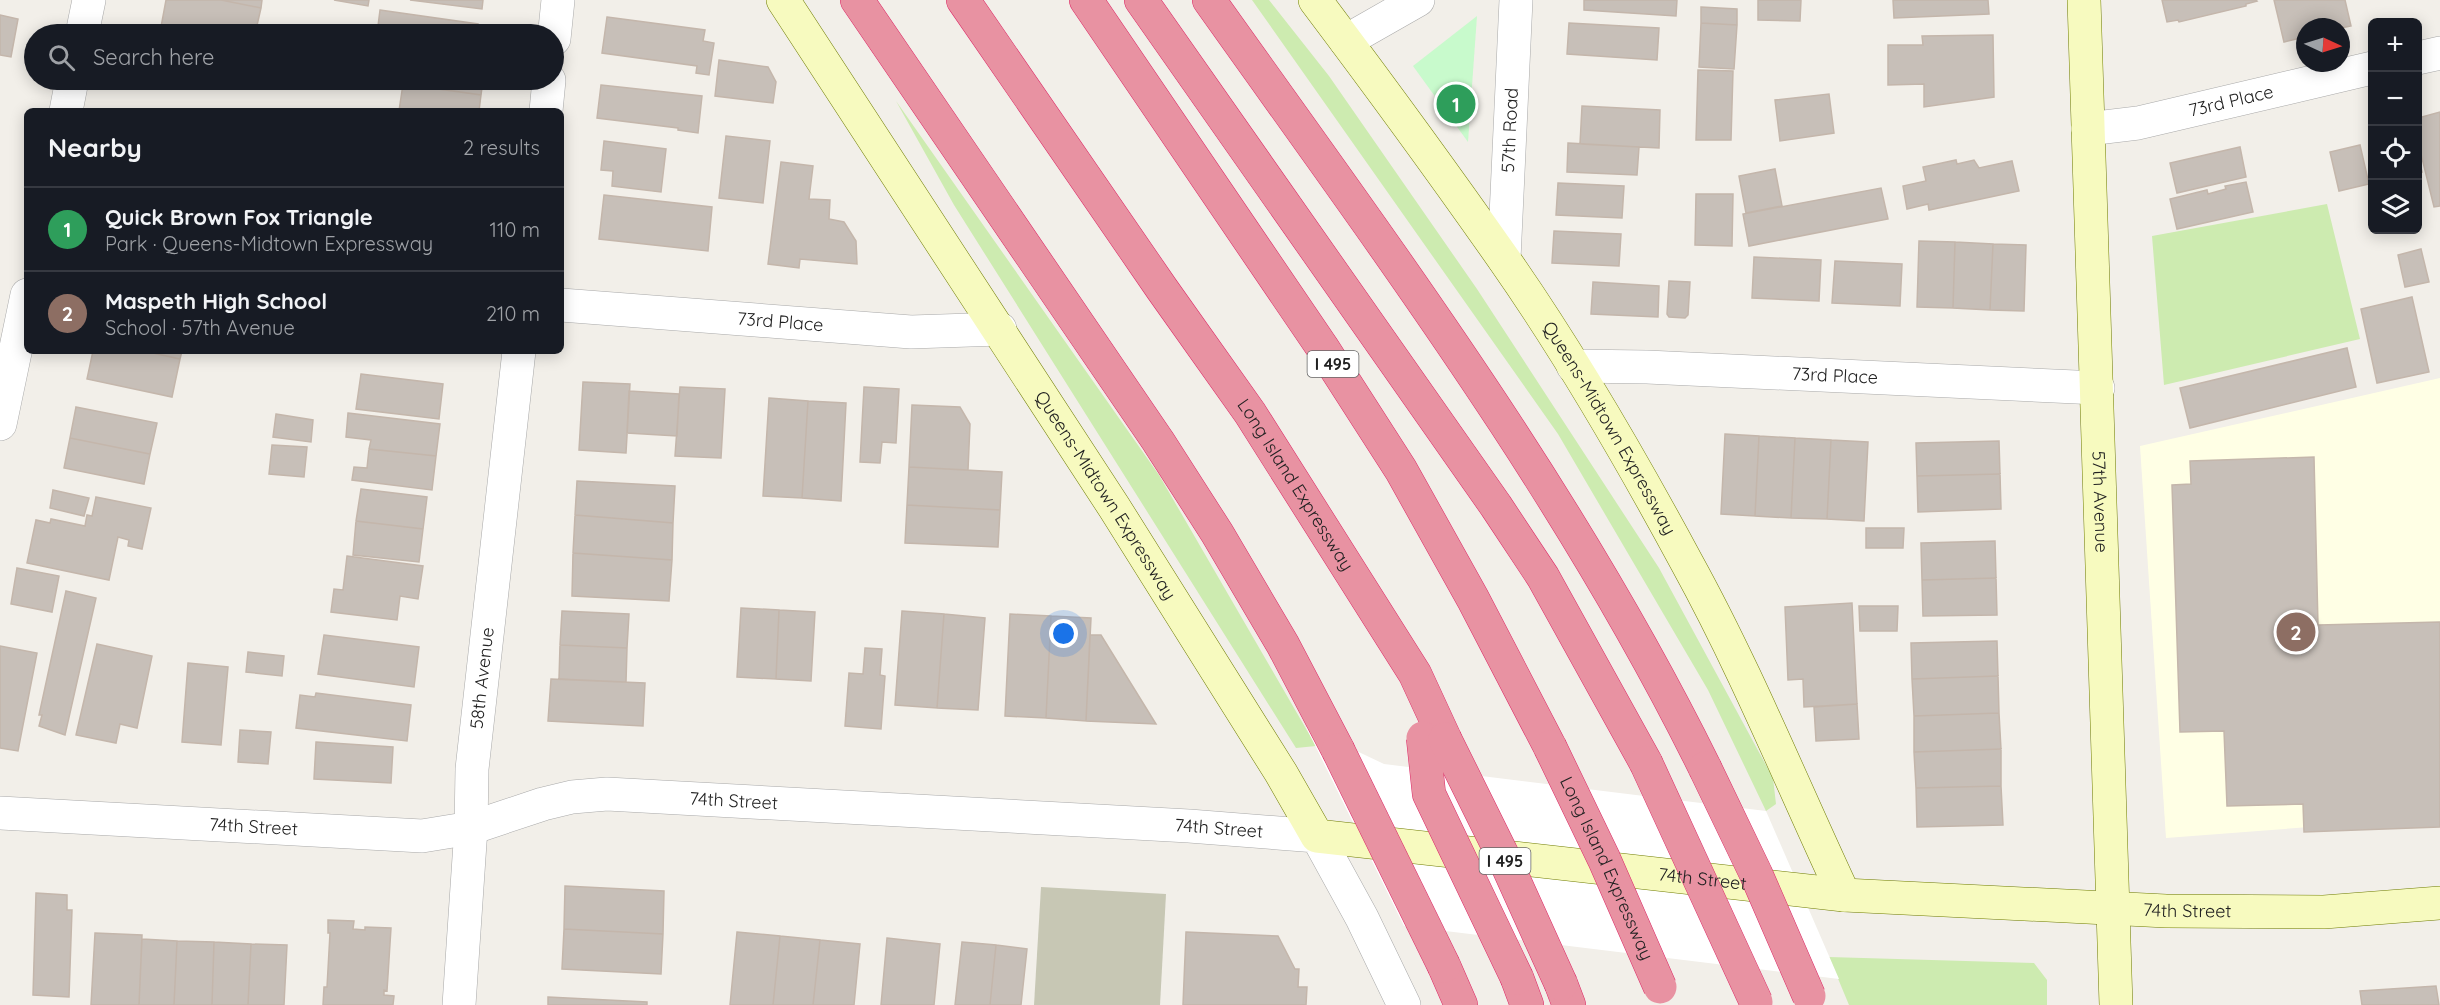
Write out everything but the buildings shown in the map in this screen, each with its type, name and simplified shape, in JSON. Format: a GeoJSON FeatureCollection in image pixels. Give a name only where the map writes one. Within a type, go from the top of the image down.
{"type":"FeatureCollection","features":[{"type":"Feature","properties":{"kind":"highway"},"geometry":{"type":"LineString","coordinates":[[857,0],[1158,441],[1217,533],[1283,645],[1338,750],[1461,1005]]}},
{"type":"Feature","properties":{"kind":"highway","name":"Long Island Expressway"},"geometry":{"type":"LineString","coordinates":[[963,0],[1250,413],[1415,674],[1434,739],[1504,858],[1565,995]]}},
{"type":"Feature","properties":{"kind":"highway","name":"Long Island Expressway"},"geometry":{"type":"LineString","coordinates":[[1086,0],[1316,337],[1401,470],[1473,598],[1550,747],[1604,859],[1664,996]]}},
{"type":"Feature","properties":{"kind":"highway"},"geometry":{"type":"LineString","coordinates":[[1141,0],[1496,506],[1543,577],[1646,763],[1757,1004]]}},
{"type":"Feature","properties":{"kind":"highway"},"geometry":{"type":"LineString","coordinates":[[1209,0],[1499,411],[1616,599],[1671,698],[1705,768],[1756,874],[1811,1001]]}},
{"type":"Feature","properties":{"kind":"highway"},"geometry":{"type":"LineString","coordinates":[[1434,739],[1429,794],[1522,992]]}},
{"type":"Feature","properties":{"kind":"street"},"geometry":{"type":"LineString","coordinates":[[84,24],[89,0]]}},
{"type":"Feature","properties":{"kind":"street"},"geometry":{"type":"LineString","coordinates":[[556,24],[558,0]]}},
{"type":"Feature","properties":{"kind":"street","name":"Queens-Midtown Expressway"},"geometry":{"type":"LineString","coordinates":[[783,0],[1000,329],[1281,773],[1362,918],[1404,1005]]}},
{"type":"Feature","properties":{"kind":"street","name":"Queens-Midtown Expressway"},"geometry":{"type":"LineString","coordinates":[[1315,0],[1504,259],[1574,366],[1688,564],[1740,667],[1844,895]]}},
{"type":"Feature","properties":{"kind":"street"},"geometry":{"type":"LineString","coordinates":[[1346,41],[1418,0]]}},
{"type":"Feature","properties":{"kind":"street","name":"57th Road"},"geometry":{"type":"LineString","coordinates":[[1504,259],[1516,0]]}},
{"type":"Feature","properties":{"kind":"street","name":"57th Avenue"},"geometry":{"type":"LineString","coordinates":[[2084,0],[2116,1005]]}},
{"type":"Feature","properties":{"kind":"street"},"geometry":{"type":"LineString","coordinates":[[2422,57],[2440,52]]}},
{"type":"Feature","properties":{"kind":"street","name":"73rd Place"},"geometry":{"type":"LineString","coordinates":[[2088,129],[2138,123],[2368,69]]}},
{"type":"Feature","properties":{"kind":"street"},"geometry":{"type":"LineString","coordinates":[[67,108],[70,90]]}},
{"type":"Feature","properties":{"kind":"street"},"geometry":{"type":"LineString","coordinates":[[546,108],[548,90]]}},
{"type":"Feature","properties":{"kind":"street","name":"73rd Place"},"geometry":{"type":"LineString","coordinates":[[564,304],[911,332],[1000,329]]}},
{"type":"Feature","properties":{"kind":"street"},"geometry":{"type":"LineString","coordinates":[[0,424],[24,309]]}},
{"type":"Feature","properties":{"kind":"street","name":"58th Avenue"},"geometry":{"type":"LineString","coordinates":[[459,1005],[474,749],[519,354]]}},
{"type":"Feature","properties":{"kind":"street","name":"73rd Place"},"geometry":{"type":"LineString","coordinates":[[1574,366],[1647,367],[2098,388]]}},
{"type":"Feature","properties":{"kind":"street","name":"74th Street"},"geometry":{"type":"LineString","coordinates":[[0,813],[422,836],[471,828],[543,804],[572,797],[606,794],[1211,827],[1317,836],[1844,895],[2113,909],[2324,912],[2440,903]]}},
{"type":"Feature","properties":{"kind":"shaded area"},"geometry":{"type":"Polygon","coordinates":[[[2440,378],[2440,817],[2166,838],[2140,446],[2440,378]]]}},
{"type":"Feature","properties":{"kind":"shaded area"},"geometry":{"type":"Polygon","coordinates":[[[1041,887],[1166,894],[1160,1005],[1034,1005],[1041,887]]]}},
{"type":"Feature","properties":{"kind":"green space"},"geometry":{"type":"Polygon","coordinates":[[[1252,0],[1269,0],[1329,76],[1477,289],[1659,568],[1773,778],[1776,804],[1766,811],[1708,690],[1558,434],[1252,0]]]}},
{"type":"Feature","properties":{"kind":"green space"},"geometry":{"type":"Polygon","coordinates":[[[1477,16],[1468,142],[1413,66],[1477,16]]]}},
{"type":"Feature","properties":{"kind":"green space"},"geometry":{"type":"Polygon","coordinates":[[[896,101],[1159,475],[1316,746],[1296,748],[954,205],[896,101]]]}},
{"type":"Feature","properties":{"kind":"green space"},"geometry":{"type":"Polygon","coordinates":[[[2327,204],[2360,339],[2164,385],[2152,236],[2327,204]]]}},
{"type":"Feature","properties":{"kind":"green space"},"geometry":{"type":"Polygon","coordinates":[[[1829,957],[2034,963],[2047,980],[2047,1005],[1849,1005],[1829,957]]]}},
{"type":"Feature","properties":{"kind":"pier"},"geometry":{"type":"Polygon","coordinates":[[[1306,727],[1384,764],[1766,811],[1839,979],[1404,926],[1306,727]]]}},
{"type":"Feature","properties":{"kind":"place","name":"Quick Brown Fox Triangle"},"geometry":{"type":"Point","coordinates":[1456,104]}},
{"type":"Feature","properties":{"kind":"place","name":"Maspeth High School"},"geometry":{"type":"Point","coordinates":[2296,632]}}]}
